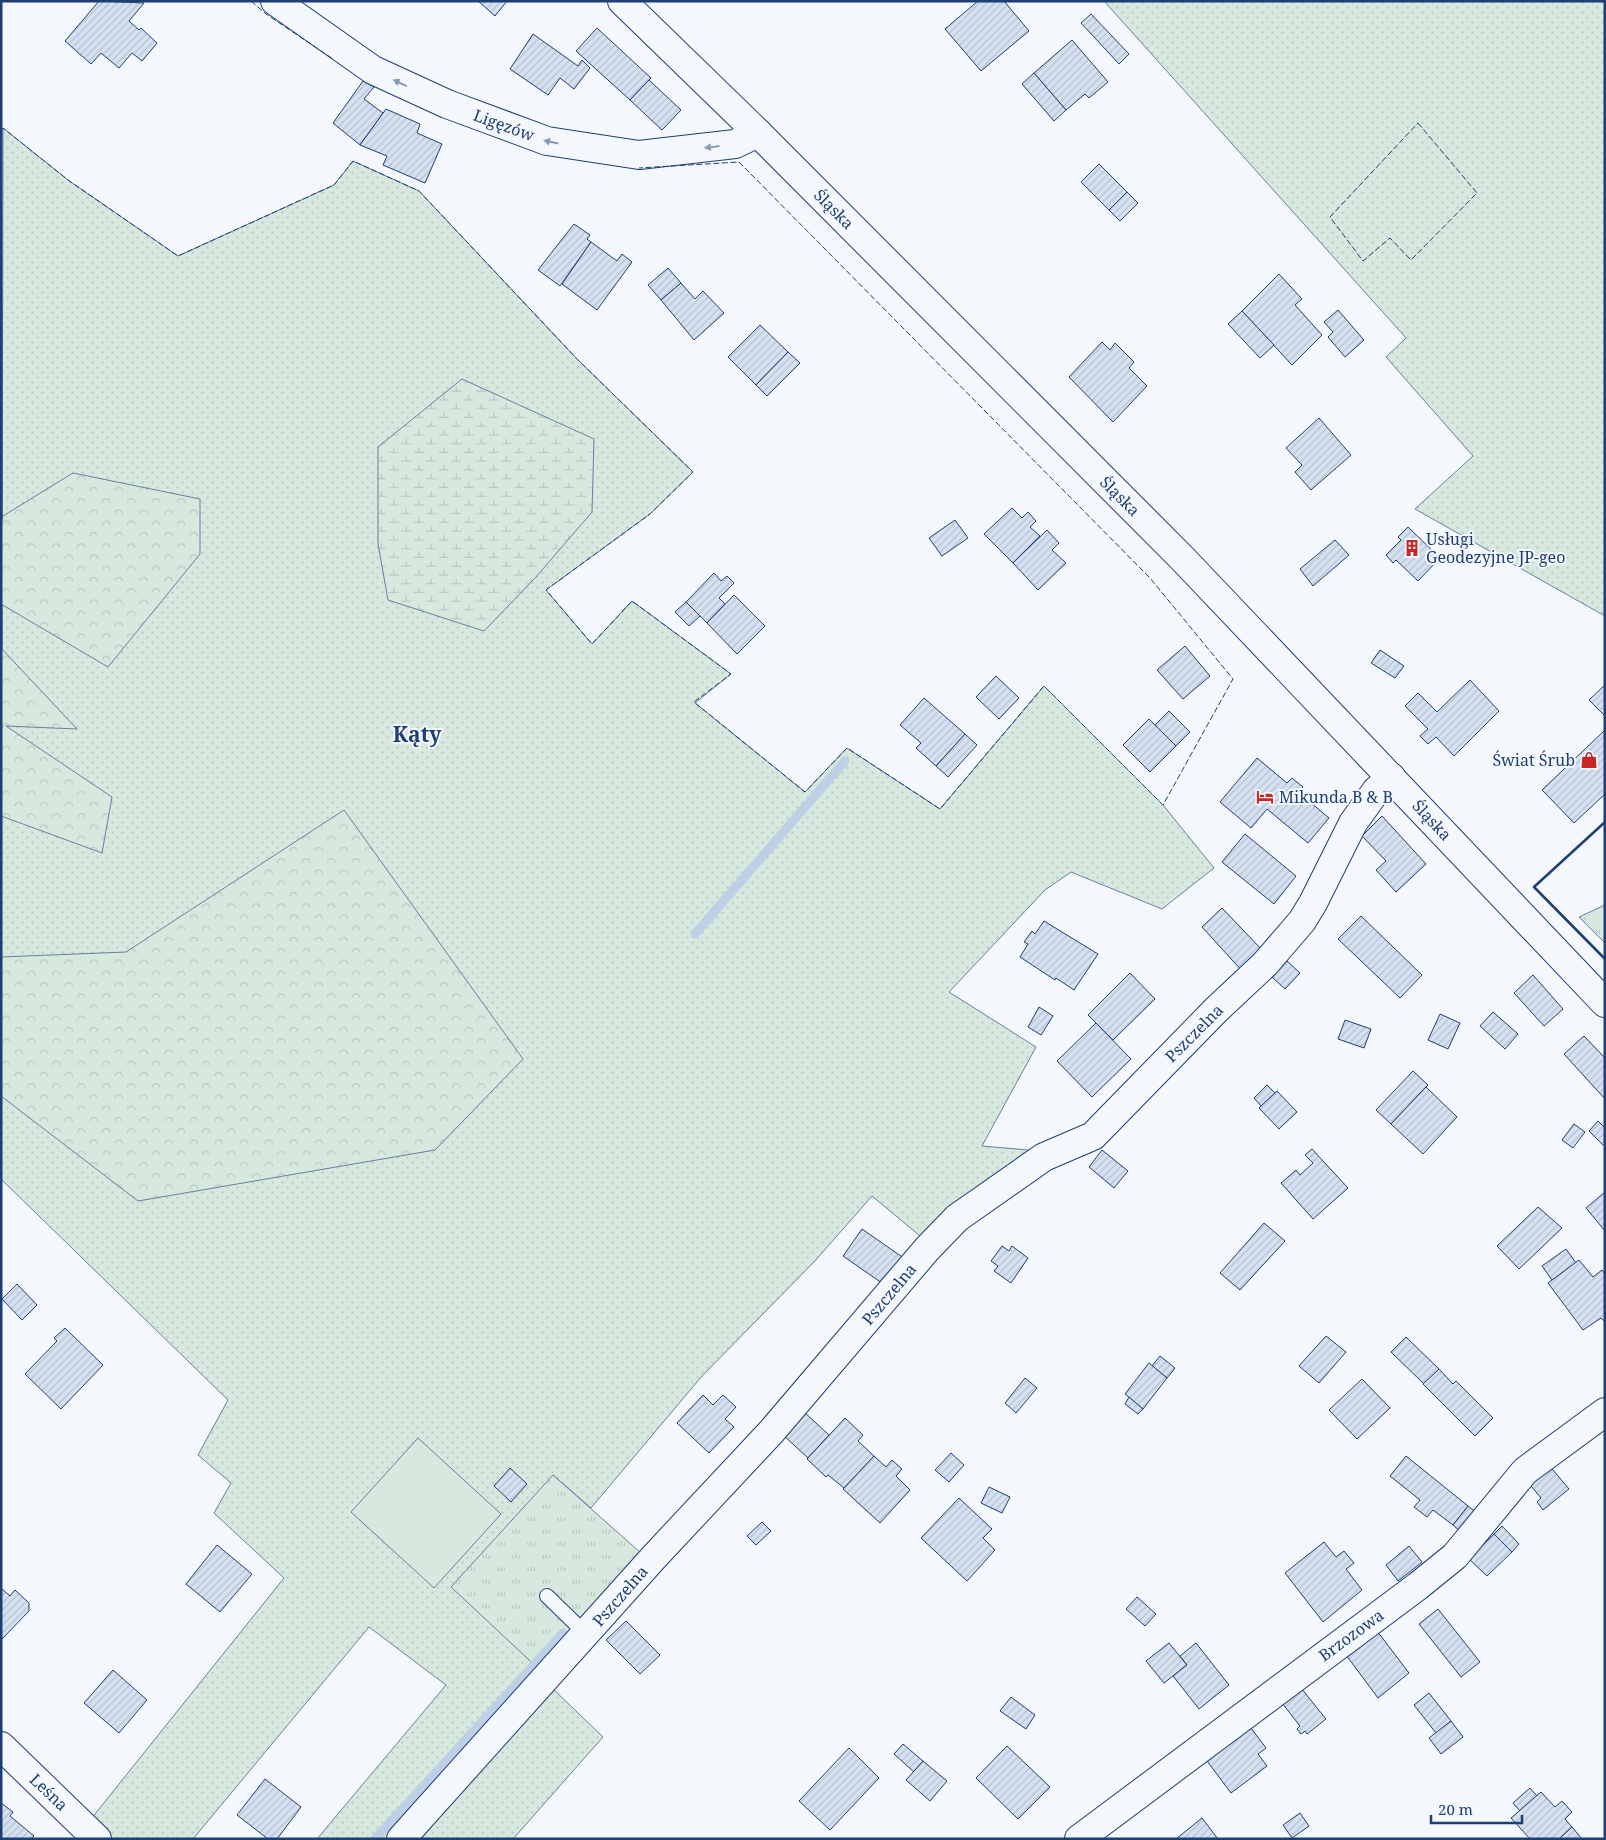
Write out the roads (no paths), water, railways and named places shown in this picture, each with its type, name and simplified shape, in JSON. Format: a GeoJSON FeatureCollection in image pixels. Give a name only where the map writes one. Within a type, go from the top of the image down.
{"type":"FeatureCollection","features":[{"type":"Feature","properties":{"kind":"street","name":"Ligęzów"},"geometry":{"type":"LineString","coordinates":[[275,1],[372,70],[447,104],[547,142],[639,155],[735,144],[758,133]]}},
{"type":"Feature","properties":{"kind":"street","name":"Śląska"},"geometry":{"type":"LineString","coordinates":[[622,1],[758,133],[1182,558],[1605,1003]]}},
{"type":"Feature","properties":{"kind":"street","name":"Pszczelna"},"geometry":{"type":"LineString","coordinates":[[401,1839],[655,1556],[772,1431],[927,1249],[957,1218],[1044,1157],[1093,1136],[1216,1010],[1264,964],[1302,920],[1313,904],[1353,823],[1376,792],[1391,776]]}},
{"type":"Feature","properties":{"kind":"street","name":"Brzozowa"},"geometry":{"type":"LineString","coordinates":[[1079,1839],[1418,1586],[1455,1556],[1525,1470],[1605,1412]]}},
{"type":"Feature","properties":{"kind":"street","name":"Leśna"},"geometry":{"type":"LineString","coordinates":[[1,1746],[97,1839]]}},
{"type":"Feature","properties":{"kind":"lane"},"geometry":{"type":"LineString","coordinates":[[547,1596],[586,1634]]}},
{"type":"Feature","properties":{"kind":"waterway"},"geometry":{"type":"LineString","coordinates":[[695,934],[845,761]]}},
{"type":"Feature","properties":{"kind":"waterway"},"geometry":{"type":"LineString","coordinates":[[375,1839],[563,1633]]}},
{"type":"Feature","properties":{"kind":"place","name":"Usługi Geodezyjne JP-geo"},"geometry":{"type":"Point","coordinates":[1412,548]}},
{"type":"Feature","properties":{"kind":"place","name":"Świat Śrub"},"geometry":{"type":"Point","coordinates":[1589,760]}},
{"type":"Feature","properties":{"kind":"place","name":"Mikunda B & B"},"geometry":{"type":"Point","coordinates":[1265,797]}},
{"type":"Feature","properties":{"kind":"district","name":"Kąty"},"geometry":{"type":"Point","coordinates":[417,735]}}]}
